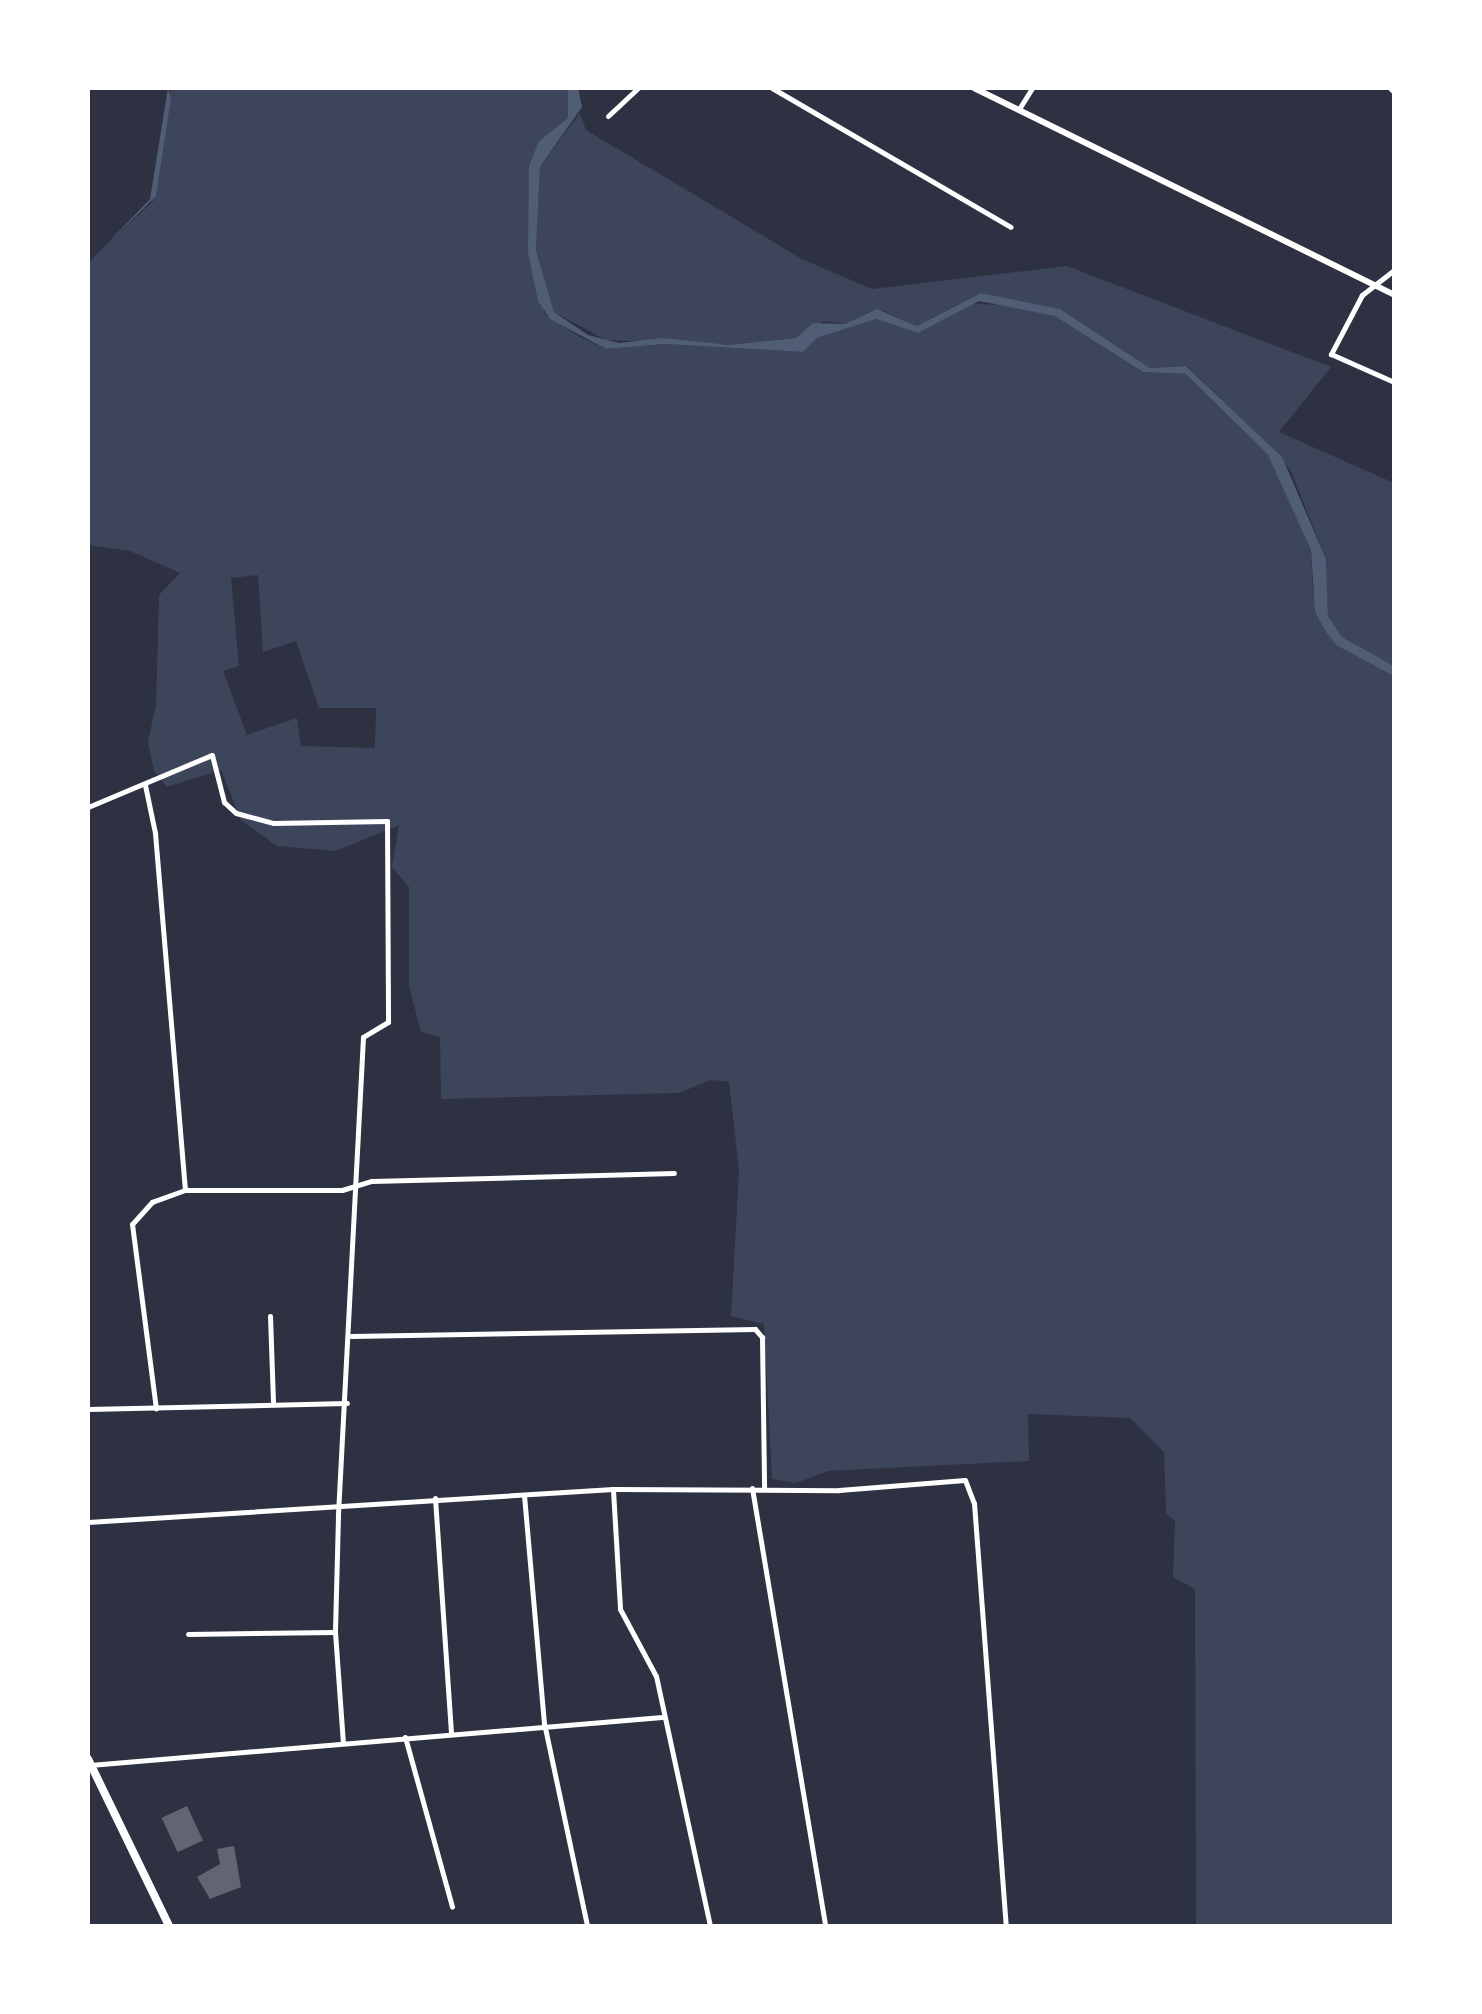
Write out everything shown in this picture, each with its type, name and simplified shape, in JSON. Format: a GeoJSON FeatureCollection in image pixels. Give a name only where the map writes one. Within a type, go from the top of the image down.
{"type":"FeatureCollection","features":[{"type":"Feature","properties":{"kind":"main road"},"geometry":{"type":"LineString","coordinates":[[89,1762],[169,1926]]}},
{"type":"Feature","properties":{"kind":"street"},"geometry":{"type":"LineString","coordinates":[[608,116],[638,88]]}},
{"type":"Feature","properties":{"kind":"street"},"geometry":{"type":"LineString","coordinates":[[772,88],[1011,227]]}},
{"type":"Feature","properties":{"kind":"street"},"geometry":{"type":"LineString","coordinates":[[974,88],[1394,295]]}},
{"type":"Feature","properties":{"kind":"street"},"geometry":{"type":"LineString","coordinates":[[1017,112],[1032,88]]}},
{"type":"Feature","properties":{"kind":"street"},"geometry":{"type":"LineString","coordinates":[[1394,270],[1371,285],[1331,354],[1394,382]]}},
{"type":"Feature","properties":{"kind":"street"},"geometry":{"type":"LineString","coordinates":[[88,808],[212,755],[224,802],[236,813],[273,823],[387,821],[388,1022],[363,1037],[335,1632],[344,1744]]}},
{"type":"Feature","properties":{"kind":"street"},"geometry":{"type":"LineString","coordinates":[[145,786],[156,833],[185,1190]]}},
{"type":"Feature","properties":{"kind":"street"},"geometry":{"type":"LineString","coordinates":[[156,1408],[132,1224],[152,1202],[185,1190],[356,1188],[372,1181],[674,1173]]}},
{"type":"Feature","properties":{"kind":"street"},"geometry":{"type":"LineString","coordinates":[[270,1316],[273,1404]]}},
{"type":"Feature","properties":{"kind":"street"},"geometry":{"type":"LineString","coordinates":[[351,1336],[755,1329],[762,1337],[764,1488]]}},
{"type":"Feature","properties":{"kind":"street"},"geometry":{"type":"LineString","coordinates":[[88,1409],[346,1404]]}},
{"type":"Feature","properties":{"kind":"street"},"geometry":{"type":"LineString","coordinates":[[88,1522],[435,1498],[613,1490],[839,1490],[953,1477],[970,1482],[1006,1926]]}},
{"type":"Feature","properties":{"kind":"street"},"geometry":{"type":"LineString","coordinates":[[752,1488],[825,1926]]}},
{"type":"Feature","properties":{"kind":"street"},"geometry":{"type":"LineString","coordinates":[[613,1490],[620,1609],[656,1676],[710,1926]]}},
{"type":"Feature","properties":{"kind":"street"},"geometry":{"type":"LineString","coordinates":[[524,1494],[544,1724],[587,1926]]}},
{"type":"Feature","properties":{"kind":"street"},"geometry":{"type":"LineString","coordinates":[[435,1498],[451,1732]]}},
{"type":"Feature","properties":{"kind":"street"},"geometry":{"type":"LineString","coordinates":[[188,1634],[335,1632]]}},
{"type":"Feature","properties":{"kind":"street"},"geometry":{"type":"LineString","coordinates":[[89,1762],[662,1716]]}},
{"type":"Feature","properties":{"kind":"street"},"geometry":{"type":"LineString","coordinates":[[405,1736],[452,1907]]}},
{"type":"Feature","properties":{"kind":"shaded area"},"geometry":{"type":"Polygon","coordinates":[[[168,88],[171,98],[156,196],[88,264],[150,199],[168,88]]]}},
{"type":"Feature","properties":{"kind":"shaded area"},"geometry":{"type":"Polygon","coordinates":[[[171,88],[568,88],[568,118],[539,141],[528,253],[545,314],[578,336],[606,349],[665,344],[803,352],[817,338],[876,319],[918,333],[968,303],[1010,306],[1055,315],[1143,372],[1186,374],[1275,462],[1311,550],[1313,594],[1324,629],[1394,676],[1394,1926],[1196,1926],[1195,1589],[1173,1577],[1175,1521],[1166,1514],[1164,1452],[1130,1418],[1028,1414],[1029,1461],[828,1471],[796,1483],[772,1479],[764,1324],[731,1316],[739,1171],[729,1082],[711,1080],[679,1093],[441,1099],[440,1037],[421,1032],[409,986],[409,887],[392,867],[399,825],[336,851],[277,846],[241,820],[221,770],[167,787],[154,771],[148,742],[156,704],[159,595],[180,573],[130,551],[88,545],[88,264],[153,201],[171,88]],[[258,575],[231,578],[239,666],[223,671],[247,735],[297,718],[301,746],[375,748],[376,708],[319,708],[296,641],[263,652],[258,575]]]}},
{"type":"Feature","properties":{"kind":"shaded area"},"geometry":{"type":"Polygon","coordinates":[[[568,88],[578,88],[582,107],[540,167],[536,250],[554,312],[588,335],[619,343],[663,338],[729,345],[796,338],[813,323],[845,324],[877,309],[917,326],[981,293],[1060,309],[1150,368],[1186,366],[1282,457],[1326,559],[1328,616],[1342,637],[1394,666],[1394,676],[1336,645],[1324,629],[1315,611],[1311,550],[1268,455],[1186,374],[1143,372],[1055,316],[979,301],[918,333],[876,319],[817,338],[803,352],[665,344],[606,349],[550,319],[538,301],[528,253],[529,166],[539,141],[568,118],[568,88]]]}},
{"type":"Feature","properties":{"kind":"shaded area"},"geometry":{"type":"Polygon","coordinates":[[[580,113],[586,130],[802,259],[872,289],[1067,266],[1331,367],[1279,432],[1394,483],[1394,666],[1342,637],[1328,616],[1326,559],[1291,471],[1272,448],[1187,366],[1150,368],[1060,309],[981,293],[917,326],[884,311],[870,312],[845,324],[824,321],[796,338],[729,345],[606,340],[554,312],[536,250],[540,167],[580,113]]]}},
{"type":"Feature","properties":{"kind":"building"},"geometry":{"type":"Polygon","coordinates":[[[187,1806],[203,1840],[178,1852],[162,1818],[187,1806]]]}},
{"type":"Feature","properties":{"kind":"building"},"geometry":{"type":"Polygon","coordinates":[[[234,1846],[241,1887],[210,1899],[197,1877],[220,1864],[217,1849],[234,1846]]]}}]}
